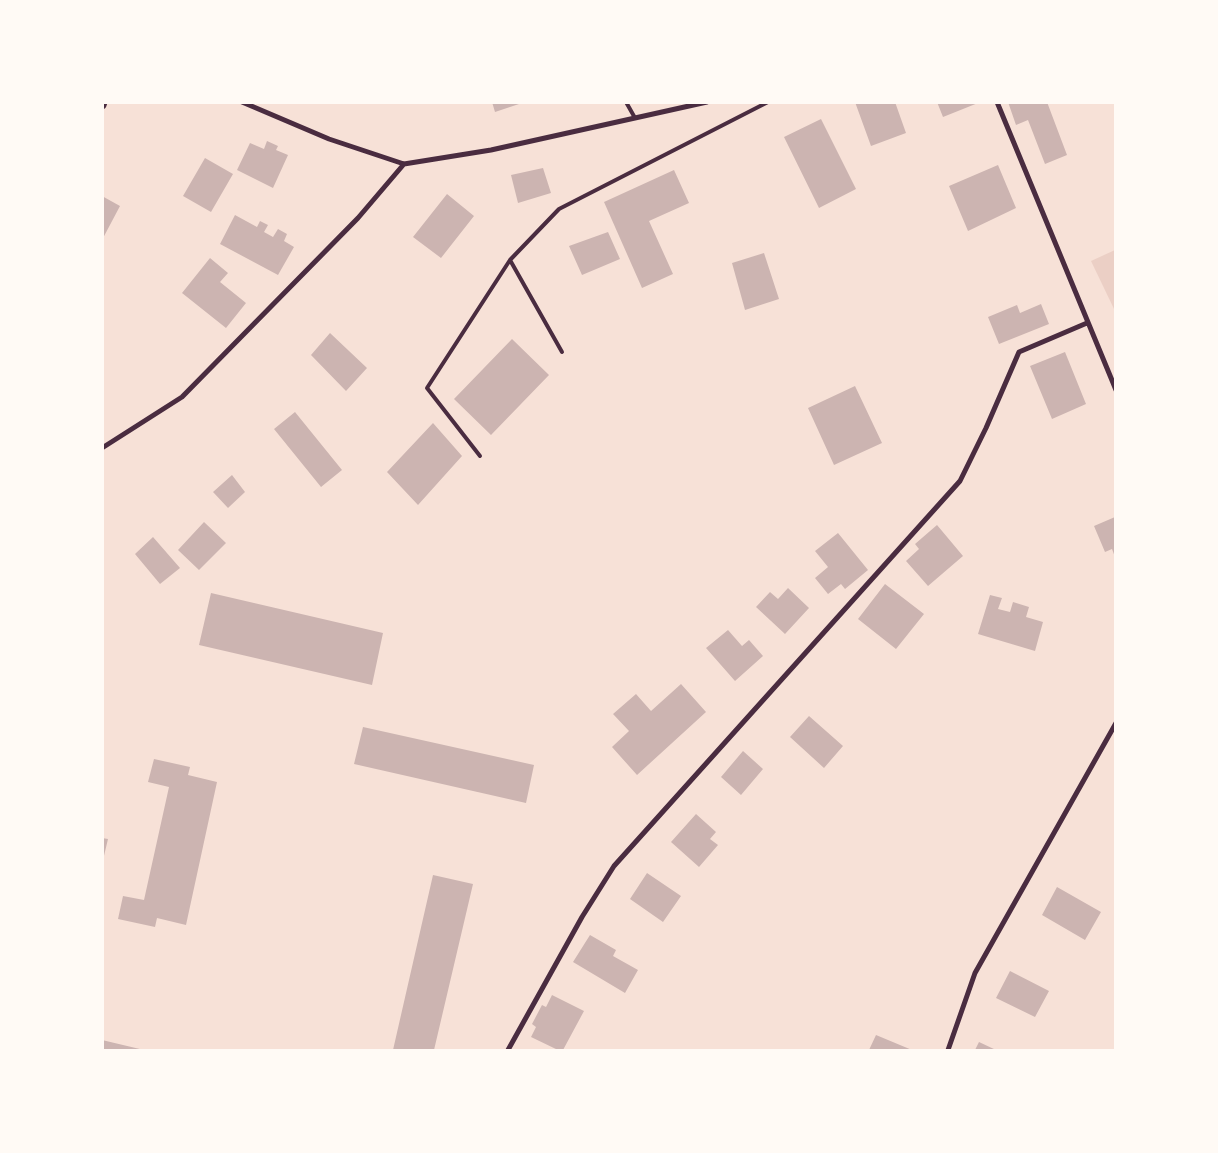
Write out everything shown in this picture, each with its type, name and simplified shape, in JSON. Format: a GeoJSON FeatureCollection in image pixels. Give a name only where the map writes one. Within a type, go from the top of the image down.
{"type":"FeatureCollection","features":[{"type":"Feature","properties":{"kind":"street"},"geometry":{"type":"LineString","coordinates":[[242,102],[329,139],[404,164],[491,150],[708,102]]}},
{"type":"Feature","properties":{"kind":"street"},"geometry":{"type":"LineString","coordinates":[[997,102],[1116,390]]}},
{"type":"Feature","properties":{"kind":"street"},"geometry":{"type":"LineString","coordinates":[[102,448],[182,397],[358,218],[404,164]]}},
{"type":"Feature","properties":{"kind":"street"},"geometry":{"type":"LineString","coordinates":[[508,1050],[582,917],[614,866],[960,481],[986,428],[1019,352],[1087,323]]}},
{"type":"Feature","properties":{"kind":"street"},"geometry":{"type":"LineString","coordinates":[[948,1050],[975,973],[1116,723]]}},
{"type":"Feature","properties":{"kind":"lane"},"geometry":{"type":"LineString","coordinates":[[626,102],[636,118]]}},
{"type":"Feature","properties":{"kind":"lane"},"geometry":{"type":"LineString","coordinates":[[480,456],[426,388],[510,260],[560,209],[768,102]]}},
{"type":"Feature","properties":{"kind":"lane"},"geometry":{"type":"LineString","coordinates":[[510,260],[562,352]]}},
{"type":"Feature","properties":{"kind":"shaded area"},"geometry":{"type":"Polygon","coordinates":[[[1115,250],[1115,311],[1091,261],[1115,250]]]}},
{"type":"Feature","properties":{"kind":"building"},"geometry":{"type":"Polygon","coordinates":[[[492,102],[522,102],[522,103],[495,112],[492,102]]]}},
{"type":"Feature","properties":{"kind":"building"},"geometry":{"type":"Polygon","coordinates":[[[855,102],[895,102],[906,133],[871,146],[855,102]]]}},
{"type":"Feature","properties":{"kind":"building"},"geometry":{"type":"Polygon","coordinates":[[[937,102],[978,102],[978,103],[943,117],[937,102]]]}},
{"type":"Feature","properties":{"kind":"building"},"geometry":{"type":"Polygon","coordinates":[[[1008,102],[1047,102],[1067,155],[1045,164],[1028,120],[1016,125],[1008,102]]]}},
{"type":"Feature","properties":{"kind":"building"},"geometry":{"type":"Polygon","coordinates":[[[821,119],[856,189],[819,208],[784,137],[821,119]]]}},
{"type":"Feature","properties":{"kind":"building"},"geometry":{"type":"Polygon","coordinates":[[[267,141],[278,146],[276,150],[288,155],[273,188],[237,170],[250,143],[264,149],[267,141]]]}},
{"type":"Feature","properties":{"kind":"building"},"geometry":{"type":"Polygon","coordinates":[[[205,158],[233,174],[211,212],[183,196],[205,158]]]}},
{"type":"Feature","properties":{"kind":"building"},"geometry":{"type":"Polygon","coordinates":[[[998,165],[1016,208],[968,231],[949,186],[998,165]]]}},
{"type":"Feature","properties":{"kind":"building"},"geometry":{"type":"Polygon","coordinates":[[[543,168],[551,193],[518,203],[511,175],[543,168]]]}},
{"type":"Feature","properties":{"kind":"building"},"geometry":{"type":"Polygon","coordinates":[[[674,170],[689,203],[649,221],[673,274],[642,288],[604,202],[674,170]]]}},
{"type":"Feature","properties":{"kind":"building"},"geometry":{"type":"Polygon","coordinates":[[[447,194],[474,216],[441,258],[413,237],[447,194]]]}},
{"type":"Feature","properties":{"kind":"building"},"geometry":{"type":"Polygon","coordinates":[[[102,196],[120,206],[102,240],[102,196]]]}},
{"type":"Feature","properties":{"kind":"building"},"geometry":{"type":"Polygon","coordinates":[[[235,215],[257,227],[260,221],[268,225],[264,232],[273,237],[278,229],[287,234],[284,241],[294,247],[278,275],[220,244],[235,215]]]}},
{"type":"Feature","properties":{"kind":"building"},"geometry":{"type":"Polygon","coordinates":[[[608,232],[620,259],[582,275],[569,246],[608,232]]]}},
{"type":"Feature","properties":{"kind":"building"},"geometry":{"type":"Polygon","coordinates":[[[764,253],[779,299],[745,310],[732,263],[764,253]]]}},
{"type":"Feature","properties":{"kind":"building"},"geometry":{"type":"Polygon","coordinates":[[[210,258],[228,273],[220,282],[246,303],[226,328],[182,293],[210,258]]]}},
{"type":"Feature","properties":{"kind":"building"},"geometry":{"type":"Polygon","coordinates":[[[1041,304],[1049,324],[999,344],[988,317],[1017,305],[1020,313],[1041,304]]]}},
{"type":"Feature","properties":{"kind":"building"},"geometry":{"type":"Polygon","coordinates":[[[330,333],[367,368],[346,391],[311,355],[330,333]]]}},
{"type":"Feature","properties":{"kind":"building"},"geometry":{"type":"Polygon","coordinates":[[[512,339],[549,375],[491,435],[454,399],[512,339]]]}},
{"type":"Feature","properties":{"kind":"building"},"geometry":{"type":"Polygon","coordinates":[[[1065,352],[1086,404],[1052,419],[1030,366],[1065,352]]]}},
{"type":"Feature","properties":{"kind":"building"},"geometry":{"type":"Polygon","coordinates":[[[855,386],[882,443],[834,465],[808,408],[855,386]]]}},
{"type":"Feature","properties":{"kind":"building"},"geometry":{"type":"Polygon","coordinates":[[[295,412],[342,470],[321,487],[274,429],[295,412]]]}},
{"type":"Feature","properties":{"kind":"building"},"geometry":{"type":"Polygon","coordinates":[[[433,423],[462,456],[418,505],[387,472],[433,423]]]}},
{"type":"Feature","properties":{"kind":"building"},"geometry":{"type":"Polygon","coordinates":[[[232,475],[245,492],[228,508],[213,492],[232,475]]]}},
{"type":"Feature","properties":{"kind":"building"},"geometry":{"type":"Polygon","coordinates":[[[1115,517],[1115,557],[1112,549],[1105,552],[1094,526],[1115,517]]]}},
{"type":"Feature","properties":{"kind":"building"},"geometry":{"type":"Polygon","coordinates":[[[204,522],[226,543],[199,570],[178,550],[204,522]]]}},
{"type":"Feature","properties":{"kind":"building"},"geometry":{"type":"Polygon","coordinates":[[[937,525],[963,556],[928,586],[906,561],[919,549],[915,544],[937,525]]]}},
{"type":"Feature","properties":{"kind":"building"},"geometry":{"type":"Polygon","coordinates":[[[838,533],[868,570],[845,589],[841,584],[828,594],[815,578],[828,567],[815,551],[838,533]]]}},
{"type":"Feature","properties":{"kind":"building"},"geometry":{"type":"Polygon","coordinates":[[[153,537],[180,568],[160,584],[135,554],[153,537]]]}},
{"type":"Feature","properties":{"kind":"building"},"geometry":{"type":"Polygon","coordinates":[[[885,584],[924,614],[896,649],[858,619],[885,584]]]}},
{"type":"Feature","properties":{"kind":"building"},"geometry":{"type":"Polygon","coordinates":[[[788,588],[809,608],[785,634],[756,607],[770,592],[778,599],[788,588]]]}},
{"type":"Feature","properties":{"kind":"building"},"geometry":{"type":"Polygon","coordinates":[[[211,593],[383,633],[372,685],[199,645],[211,593]]]}},
{"type":"Feature","properties":{"kind":"building"},"geometry":{"type":"Polygon","coordinates":[[[990,595],[1002,598],[998,609],[1010,612],[1013,602],[1029,607],[1026,617],[1043,622],[1035,651],[978,634],[990,595]]]}},
{"type":"Feature","properties":{"kind":"building"},"geometry":{"type":"Polygon","coordinates":[[[728,630],[742,646],[749,640],[763,656],[735,681],[706,648],[728,630]]]}},
{"type":"Feature","properties":{"kind":"building"},"geometry":{"type":"Polygon","coordinates":[[[681,684],[706,712],[637,775],[612,747],[629,731],[613,714],[636,694],[651,711],[681,684]]]}},
{"type":"Feature","properties":{"kind":"building"},"geometry":{"type":"Polygon","coordinates":[[[809,716],[843,746],[824,768],[790,737],[809,716]]]}},
{"type":"Feature","properties":{"kind":"building"},"geometry":{"type":"Polygon","coordinates":[[[363,727],[534,765],[526,803],[354,764],[363,727]]]}},
{"type":"Feature","properties":{"kind":"building"},"geometry":{"type":"Polygon","coordinates":[[[743,751],[763,769],[741,795],[721,777],[743,751]]]}},
{"type":"Feature","properties":{"kind":"building"},"geometry":{"type":"Polygon","coordinates":[[[154,759],[190,767],[188,775],[217,782],[186,925],[157,918],[155,927],[118,919],[123,896],[144,900],[169,787],[148,782],[154,759]]]}},
{"type":"Feature","properties":{"kind":"building"},"geometry":{"type":"Polygon","coordinates":[[[696,814],[716,832],[710,839],[718,845],[699,867],[671,842],[696,814]]]}},
{"type":"Feature","properties":{"kind":"building"},"geometry":{"type":"Polygon","coordinates":[[[102,838],[108,839],[103,860],[102,860],[102,838]]]}},
{"type":"Feature","properties":{"kind":"building"},"geometry":{"type":"Polygon","coordinates":[[[647,873],[681,896],[663,922],[630,899],[647,873]]]}},
{"type":"Feature","properties":{"kind":"building"},"geometry":{"type":"Polygon","coordinates":[[[433,875],[473,884],[434,1050],[393,1050],[433,875]]]}},
{"type":"Feature","properties":{"kind":"building"},"geometry":{"type":"Polygon","coordinates":[[[1057,887],[1101,912],[1085,940],[1042,915],[1057,887]]]}},
{"type":"Feature","properties":{"kind":"building"},"geometry":{"type":"Polygon","coordinates":[[[590,935],[616,950],[613,956],[638,970],[625,993],[573,962],[590,935]]]}},
{"type":"Feature","properties":{"kind":"building"},"geometry":{"type":"Polygon","coordinates":[[[1010,971],[1049,991],[1035,1017],[996,998],[1010,971]]]}},
{"type":"Feature","properties":{"kind":"building"},"geometry":{"type":"Polygon","coordinates":[[[552,995],[584,1011],[563,1050],[558,1050],[531,1037],[536,1027],[532,1024],[542,1005],[546,1007],[552,995]]]}},
{"type":"Feature","properties":{"kind":"building"},"geometry":{"type":"Polygon","coordinates":[[[876,1035],[912,1050],[869,1050],[876,1035]]]}},
{"type":"Feature","properties":{"kind":"building"},"geometry":{"type":"Polygon","coordinates":[[[102,1040],[144,1050],[102,1050],[102,1040]]]}},
{"type":"Feature","properties":{"kind":"building"},"geometry":{"type":"Polygon","coordinates":[[[979,1042],[996,1050],[975,1050],[979,1042]]]}}]}
